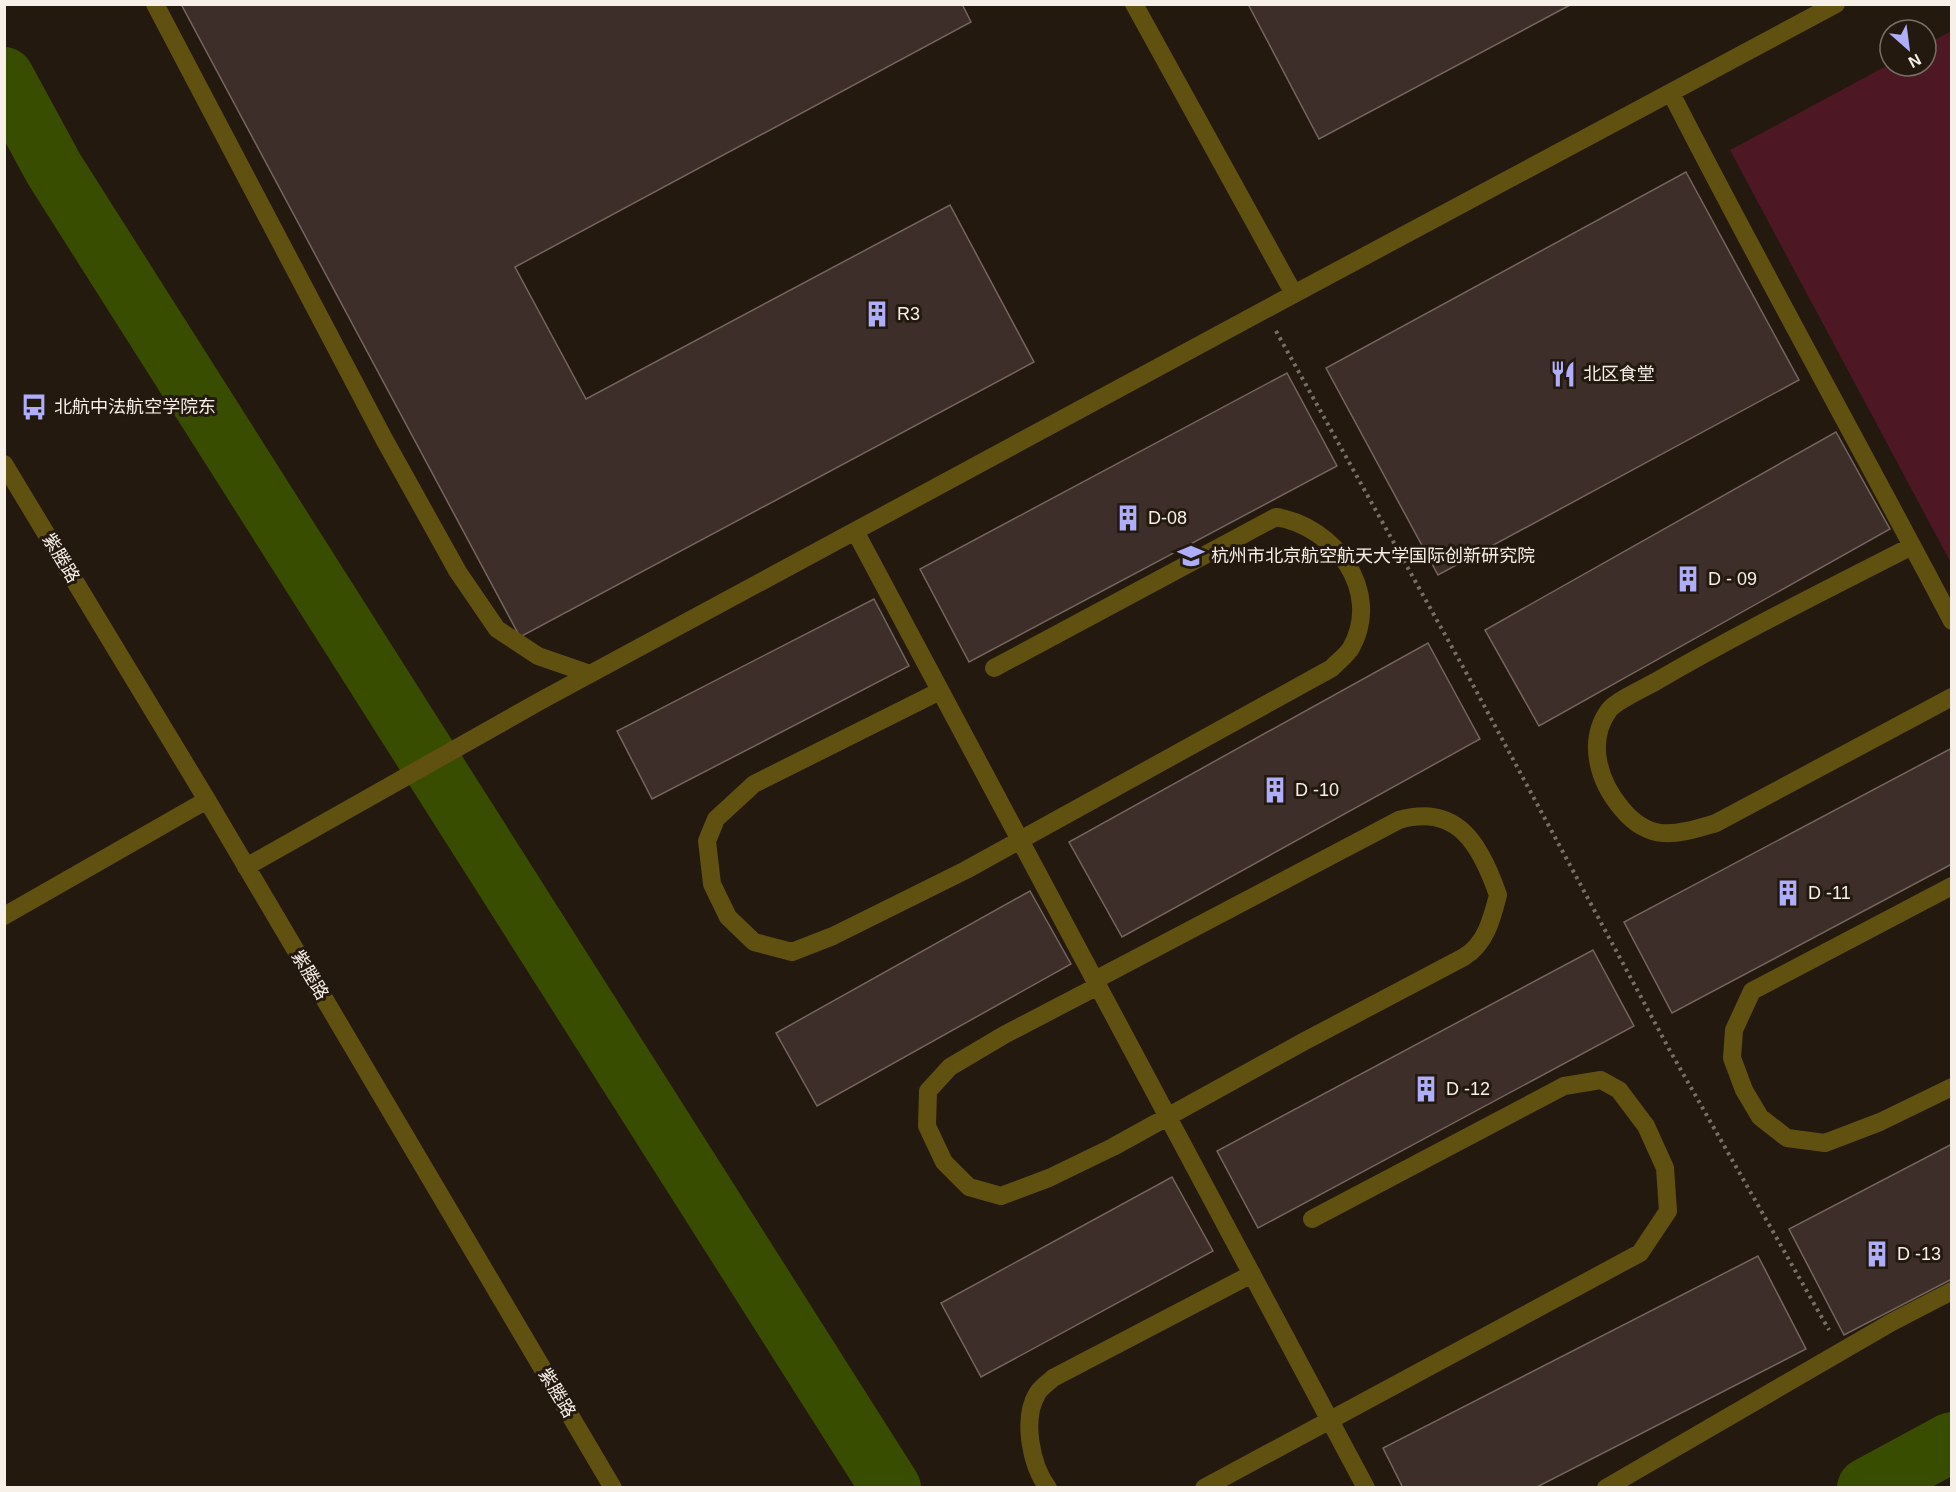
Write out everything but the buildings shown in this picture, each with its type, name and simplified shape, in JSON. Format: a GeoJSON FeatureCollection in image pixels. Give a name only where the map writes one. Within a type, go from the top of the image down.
{"type":"FeatureCollection","features":[{"type":"Feature","properties":{"kind":"street"},"geometry":{"type":"LineString","coordinates":[[155,4],[384,439],[458,572],[497,629],[538,656],[590,674]]}},
{"type":"Feature","properties":{"kind":"street"},"geometry":{"type":"LineString","coordinates":[[1134,4],[1294,294]]}},
{"type":"Feature","properties":{"kind":"street"},"geometry":{"type":"LineString","coordinates":[[246,867],[542,700],[1836,4]]}},
{"type":"Feature","properties":{"kind":"street"},"geometry":{"type":"LineString","coordinates":[[1671,93],[1755,257],[1845,417],[1952,621]]}},
{"type":"Feature","properties":{"kind":"street","name":"紫塍路"},"geometry":{"type":"LineString","coordinates":[[4,464],[207,800],[613,1488]]}},
{"type":"Feature","properties":{"kind":"street"},"geometry":{"type":"LineString","coordinates":[[940,691],[754,784],[716,819],[707,841],[712,884],[728,917],[754,942],[792,952],[833,936],[966,870],[1332,668],[1351,649],[1361,612],[1355,578],[1336,549],[1319,533],[1293,520],[1276,517],[994,668]]}},
{"type":"Feature","properties":{"kind":"street"},"geometry":{"type":"LineString","coordinates":[[855,531],[1366,1488]]}},
{"type":"Feature","properties":{"kind":"street"},"geometry":{"type":"LineString","coordinates":[[1912,546],[1676,670],[1610,709],[1596,738],[1599,771],[1609,794],[1627,816],[1648,832],[1683,833],[1716,823],[1952,697]]}},
{"type":"Feature","properties":{"kind":"street"},"geometry":{"type":"LineString","coordinates":[[4,916],[207,800]]}},
{"type":"Feature","properties":{"kind":"street"},"geometry":{"type":"LineString","coordinates":[[1420,814],[1433,817],[1458,826],[1476,845],[1498,895],[1491,921],[1473,952],[1167,1115],[1113,1147],[1049,1178],[1001,1196],[969,1186],[944,1162],[927,1126],[928,1092],[950,1067],[1096,983],[1399,820],[1420,814]]}},
{"type":"Feature","properties":{"kind":"street"},"geometry":{"type":"LineString","coordinates":[[1952,886],[1752,991],[1743,1006],[1734,1030],[1732,1058],[1744,1090],[1760,1117],[1787,1138],[1825,1143],[1880,1122],[1952,1087]]}},
{"type":"Feature","properties":{"kind":"street"},"geometry":{"type":"LineString","coordinates":[[1204,1488],[1640,1253],[1668,1211],[1665,1168],[1646,1126],[1619,1090],[1601,1080],[1563,1086],[1312,1220]]}},
{"type":"Feature","properties":{"kind":"street"},"geometry":{"type":"LineString","coordinates":[[1048,1488],[1031,1451],[1029,1425],[1036,1395],[1053,1378],[1252,1274]]}},
{"type":"Feature","properties":{"kind":"street"},"geometry":{"type":"LineString","coordinates":[[1606,1488],[1892,1322],[1952,1291]]}},
{"type":"Feature","properties":{"kind":"path"},"geometry":{"type":"LineString","coordinates":[[1264,310],[1473,685],[1669,1049],[1833,1337]]}},
{"type":"Feature","properties":{"kind":"shaded area"},"geometry":{"type":"Polygon","coordinates":[[[1951,31],[1951,563],[1730,150],[1878,70],[1878,78],[1938,78],[1938,38],[1951,31]]]}},
{"type":"Feature","properties":{"kind":"waterway"},"geometry":{"type":"LineString","coordinates":[[4,77],[54,169],[891,1488]]}},
{"type":"Feature","properties":{"kind":"waterway"},"geometry":{"type":"LineString","coordinates":[[1867,1488],[1952,1442]]}},
{"type":"Feature","properties":{"kind":"place","name":"R3"},"geometry":{"type":"Point","coordinates":[877,314]}},
{"type":"Feature","properties":{"kind":"place","name":"北区食堂"},"geometry":{"type":"Point","coordinates":[1563,374]}},
{"type":"Feature","properties":{"kind":"place","name":"北航中法航空学院东"},"geometry":{"type":"Point","coordinates":[34,407]}},
{"type":"Feature","properties":{"kind":"place","name":"D-08"},"geometry":{"type":"Point","coordinates":[1128,518]}},
{"type":"Feature","properties":{"kind":"place","name":"杭州市北京航空航天大学国际创新研究院"},"geometry":{"type":"Point","coordinates":[1191,556]}},
{"type":"Feature","properties":{"kind":"place","name":"D - 09"},"geometry":{"type":"Point","coordinates":[1688,579]}},
{"type":"Feature","properties":{"kind":"place","name":"D -10"},"geometry":{"type":"Point","coordinates":[1275,790]}},
{"type":"Feature","properties":{"kind":"place","name":"D -11"},"geometry":{"type":"Point","coordinates":[1788,893]}},
{"type":"Feature","properties":{"kind":"place","name":"D -12"},"geometry":{"type":"Point","coordinates":[1426,1089]}},
{"type":"Feature","properties":{"kind":"place","name":"D -13"},"geometry":{"type":"Point","coordinates":[1877,1254]}}]}
